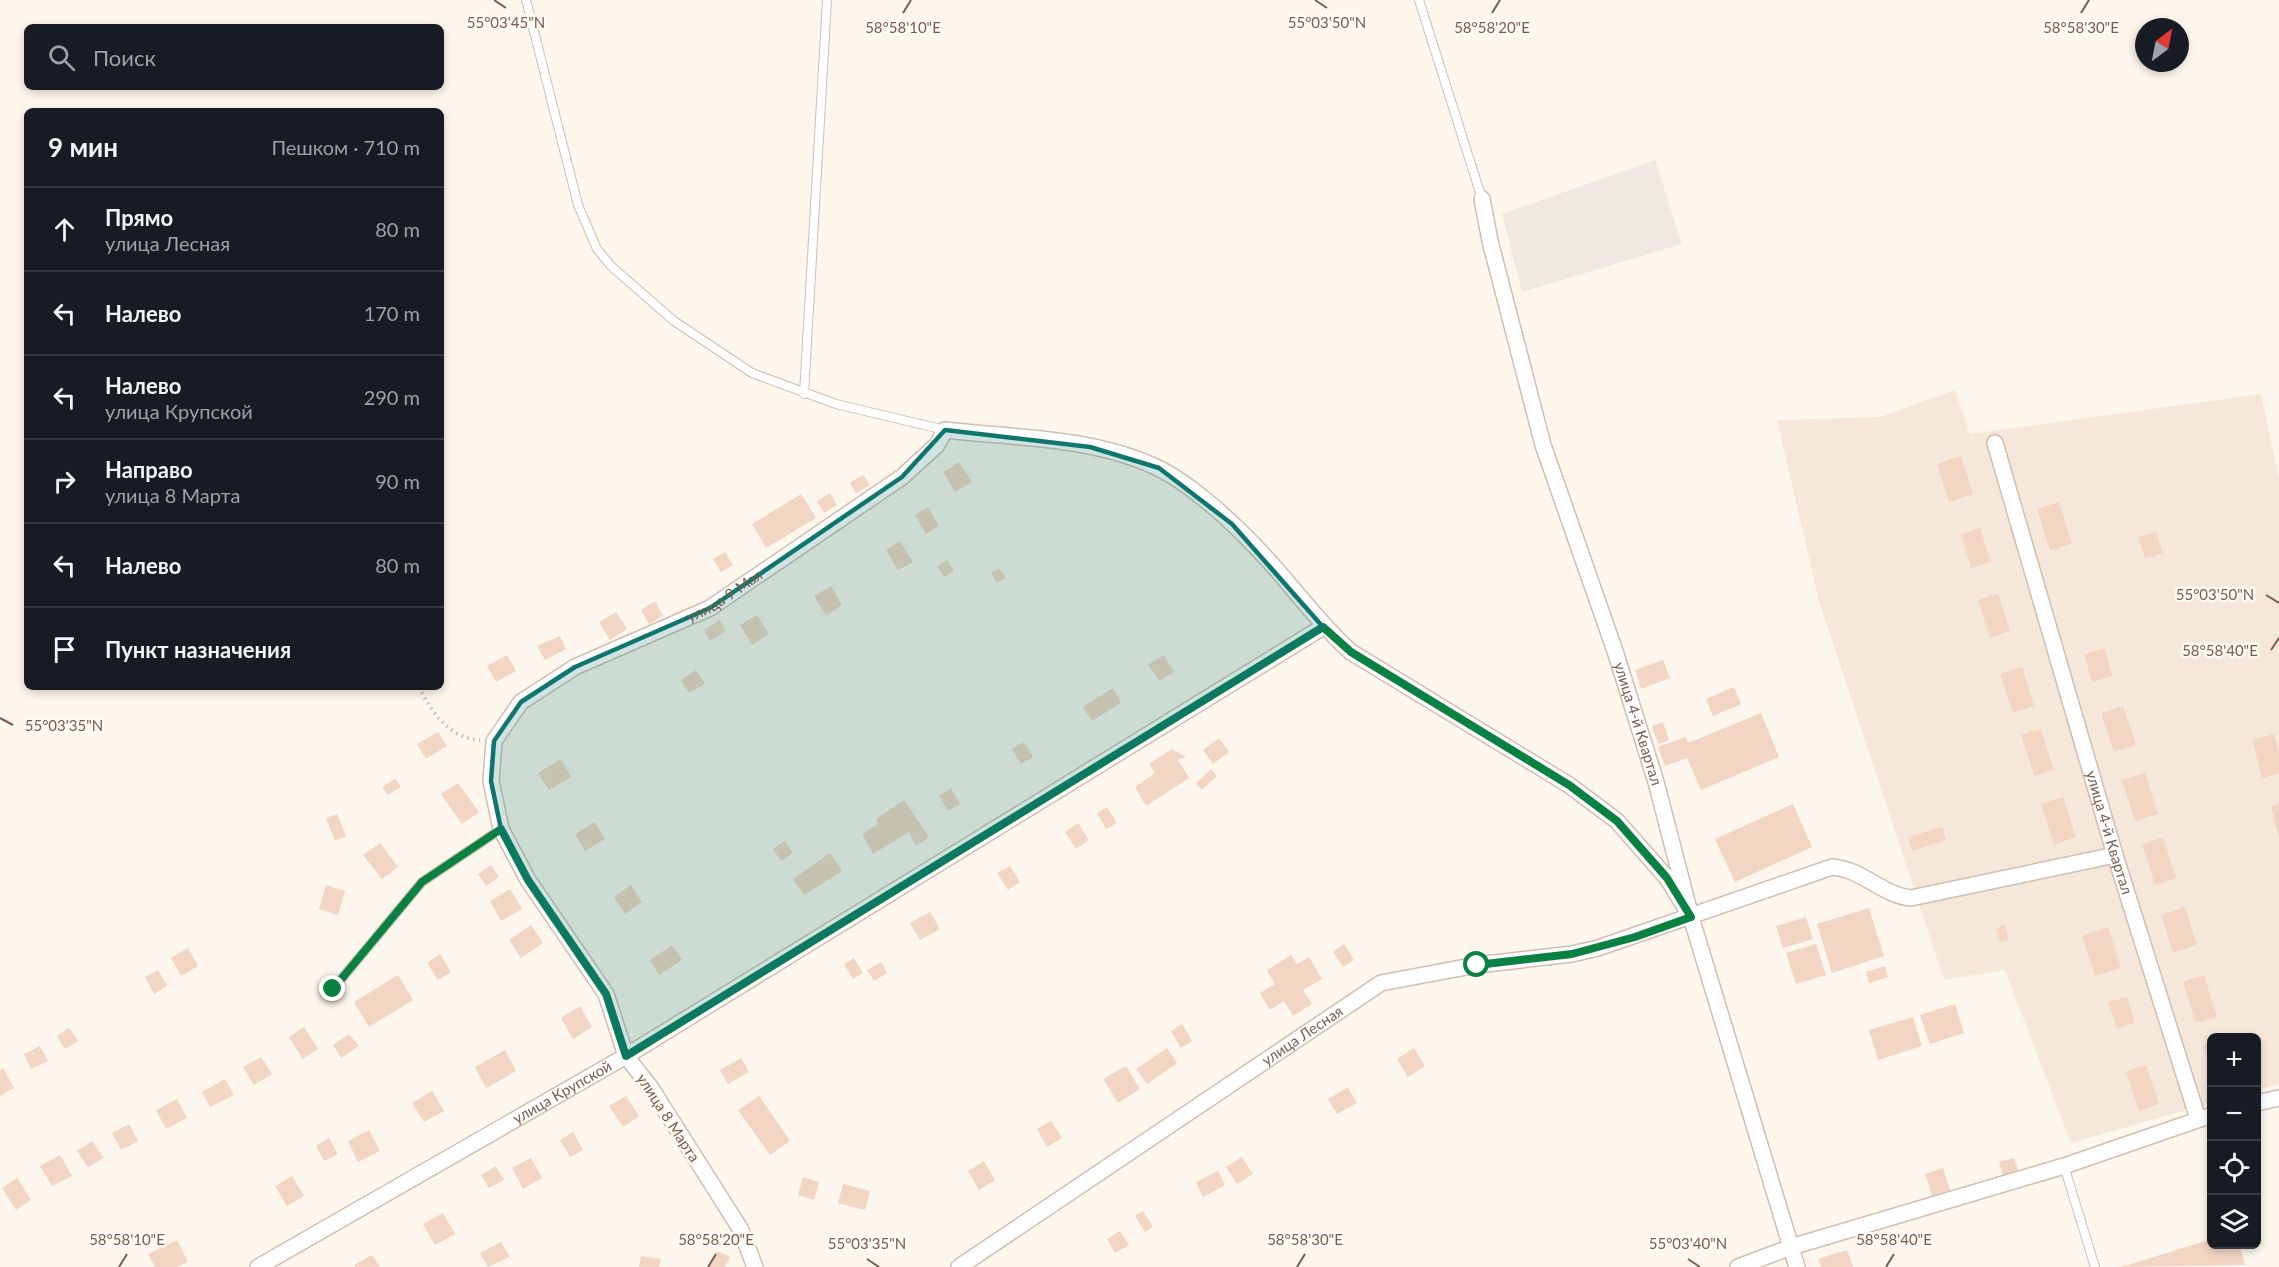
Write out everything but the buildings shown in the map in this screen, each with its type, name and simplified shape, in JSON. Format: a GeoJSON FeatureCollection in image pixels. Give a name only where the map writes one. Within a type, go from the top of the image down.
{"type":"FeatureCollection","features":[{"type":"Feature","properties":{"kind":"street","name":"улица 4-й Квартал"},"geometry":{"type":"LineString","coordinates":[[1482,200],[1490,242],[1543,445],[1619,662],[1656,782],[1691,917],[1797,1267]]}},
{"type":"Feature","properties":{"kind":"street"},"geometry":{"type":"LineString","coordinates":[[945,430],[1090,447],[1134,458],[1159,468],[1181,483],[1253,544],[1323,627],[1351,652],[1559,779],[1617,821],[1667,878],[1691,917]]}},
{"type":"Feature","properties":{"kind":"street","name":"улица 9 Мая"},"geometry":{"type":"LineString","coordinates":[[494,741],[521,702],[575,667],[710,608],[902,477],[937,445],[945,430]]}},
{"type":"Feature","properties":{"kind":"street","name":"улица 4-й Квартал"},"geometry":{"type":"LineString","coordinates":[[1791,1247],[2064,1167],[2205,1117],[2115,855],[1995,444]]}},
{"type":"Feature","properties":{"kind":"street","name":"улица Крупской"},"geometry":{"type":"LineString","coordinates":[[258,1267],[626,1056],[1323,627]]}},
{"type":"Feature","properties":{"kind":"street","name":"улица 8 Марта"},"geometry":{"type":"LineString","coordinates":[[494,741],[491,781],[501,829],[528,880],[606,994],[626,1056],[651,1088],[741,1230],[755,1267]]}},
{"type":"Feature","properties":{"kind":"street","name":"улица Лесная"},"geometry":{"type":"LineString","coordinates":[[959,1267],[1381,983],[1477,965],[1572,954],[1635,937],[1832,867],[1846,868],[1889,891],[1911,898],[2115,855]]}},
{"type":"Feature","properties":{"kind":"street"},"geometry":{"type":"LineString","coordinates":[[2261,1102],[2279,1098]]}},
{"type":"Feature","properties":{"kind":"street"},"geometry":{"type":"LineString","coordinates":[[1738,1267],[1791,1247]]}},
{"type":"Feature","properties":{"kind":"lane"},"geometry":{"type":"LineString","coordinates":[[526,0],[578,205],[597,249],[628,282],[674,321],[752,373],[804,394],[871,414],[945,430]]}},
{"type":"Feature","properties":{"kind":"lane"},"geometry":{"type":"LineString","coordinates":[[804,394],[827,0]]}},
{"type":"Feature","properties":{"kind":"lane"},"geometry":{"type":"LineString","coordinates":[[1419,0],[1482,200]]}},
{"type":"Feature","properties":{"kind":"lane"},"geometry":{"type":"LineString","coordinates":[[333,989],[422,882],[501,829]]}},
{"type":"Feature","properties":{"kind":"lane"},"geometry":{"type":"LineString","coordinates":[[2064,1167],[2095,1267]]}},
{"type":"Feature","properties":{"kind":"path"},"geometry":{"type":"LineString","coordinates":[[421,690],[432,711],[463,739],[494,741]]}},
{"type":"Feature","properties":{"kind":"highlighted area"},"geometry":{"type":"Polygon","coordinates":[[[945,430],[1090,447],[1159,468],[1232,524],[1323,627],[626,1056],[606,994],[528,880],[501,829],[491,781],[494,741],[521,702],[575,667],[710,608],[902,477],[945,430]]]}},
{"type":"Feature","properties":{"kind":"shaded area"},"geometry":{"type":"Polygon","coordinates":[[[1655,160],[1682,244],[1522,292],[1502,214],[1655,160]]]}},
{"type":"Feature","properties":{"kind":"shaded area"},"geometry":{"type":"Polygon","coordinates":[[[1955,390],[1970,434],[2261,394],[2279,479],[2279,1084],[2261,1089],[2261,1033],[2207,1033],[2207,1104],[2071,1143],[2005,970],[1944,980],[1819,601],[1777,420],[1880,417],[1955,390]]]}},
{"type":"Feature","properties":{"kind":"route"},"geometry":{"type":"LineString","coordinates":[[333,989],[422,882],[501,829],[528,880],[606,994],[626,1056],[1323,627],[1351,652],[1569,785],[1617,821],[1667,878],[1691,917],[1635,937],[1572,954],[1477,965]]}}]}
